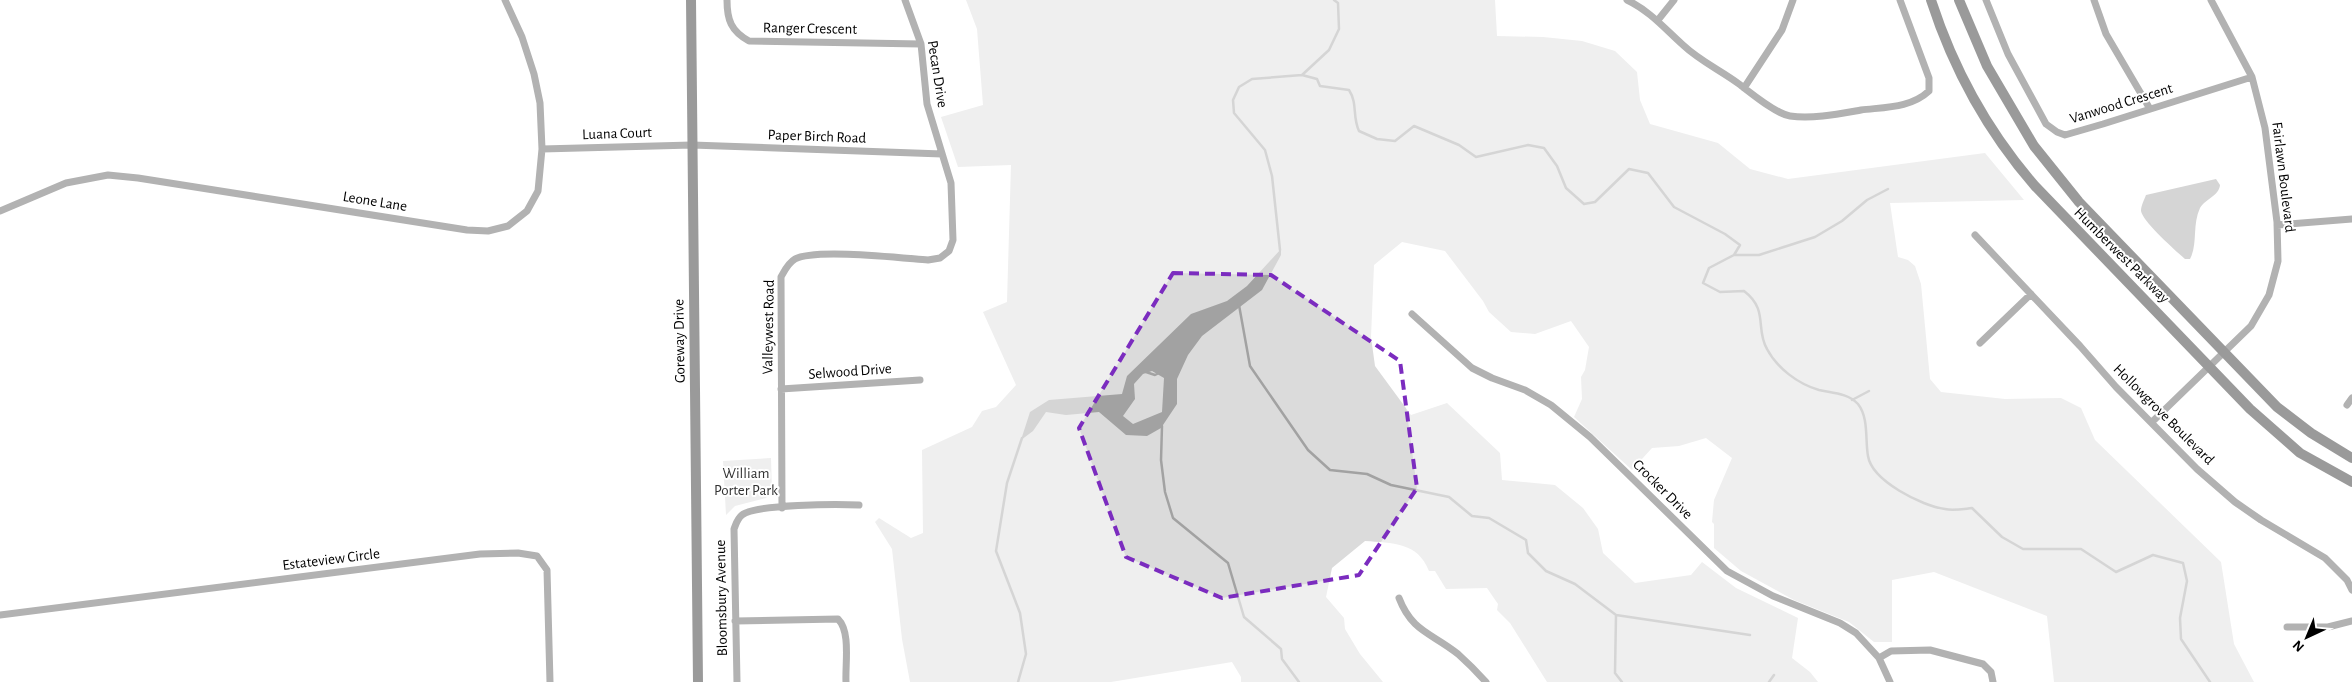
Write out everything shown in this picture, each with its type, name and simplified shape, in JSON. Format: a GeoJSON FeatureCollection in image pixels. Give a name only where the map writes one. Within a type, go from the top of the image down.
{"type":"FeatureCollection","features":[{"type":"Feature","properties":{"kind":"main road","name":"Goreway Drive"},"geometry":{"type":"LineString","coordinates":[[691,0],[698,682]]}},
{"type":"Feature","properties":{"kind":"main road","name":"Humberwest Parkway"},"geometry":{"type":"LineString","coordinates":[[1931,0],[1946,41],[1969,89],[1990,128],[2012,160],[2054,207],[2250,409],[2300,453],[2352,482]]}},
{"type":"Feature","properties":{"kind":"main road","name":"Humberwest Parkway"},"geometry":{"type":"LineString","coordinates":[[1959,0],[1987,66],[2034,146],[2079,202],[2277,407],[2311,433],[2352,458]]}},
{"type":"Feature","properties":{"kind":"street","name":"Leone Lane"},"geometry":{"type":"LineString","coordinates":[[0,211],[66,183],[108,175],[138,178],[468,230],[488,231],[508,226],[527,211],[538,191],[542,149],[540,103],[534,74],[522,37],[504,0]]}},
{"type":"Feature","properties":{"kind":"street","name":"Ranger Crescent"},"geometry":{"type":"LineString","coordinates":[[727,0],[729,23],[738,35],[749,41],[921,44]]}},
{"type":"Feature","properties":{"kind":"street","name":"Pecan Drive"},"geometry":{"type":"LineString","coordinates":[[905,0],[921,44],[927,104],[942,154]]}},
{"type":"Feature","properties":{"kind":"street"},"geometry":{"type":"LineString","coordinates":[[1627,0],[1658,20],[1705,64],[1787,116],[1812,117],[1904,104],[1920,100],[1929,91],[1929,78],[1900,0]]}},
{"type":"Feature","properties":{"kind":"street"},"geometry":{"type":"LineString","coordinates":[[1658,20],[1674,0]]}},
{"type":"Feature","properties":{"kind":"street"},"geometry":{"type":"LineString","coordinates":[[1744,88],[1782,30],[1793,0]]}},
{"type":"Feature","properties":{"kind":"street","name":"Vanwood Crescent"},"geometry":{"type":"LineString","coordinates":[[1986,0],[2008,54],[2046,124],[2065,135],[2252,77]]}},
{"type":"Feature","properties":{"kind":"street"},"geometry":{"type":"LineString","coordinates":[[2094,0],[2106,34],[2150,109]]}},
{"type":"Feature","properties":{"kind":"street","name":"Fairlawn Boulevard"},"geometry":{"type":"LineString","coordinates":[[2152,422],[2258,318],[2269,295],[2278,261],[2277,225],[2265,128],[2252,77],[2211,0]]}},
{"type":"Feature","properties":{"kind":"street","name":"Luana Court"},"geometry":{"type":"LineString","coordinates":[[542,149],[692,145]]}},
{"type":"Feature","properties":{"kind":"street","name":"Paper Birch Road"},"geometry":{"type":"LineString","coordinates":[[692,145],[942,154]]}},
{"type":"Feature","properties":{"kind":"street","name":"Valleywest Road"},"geometry":{"type":"LineString","coordinates":[[782,508],[781,277],[786,267],[802,256],[820,254],[928,260],[940,258],[949,251],[953,240],[950,183],[942,154]]}},
{"type":"Feature","properties":{"kind":"street"},"geometry":{"type":"LineString","coordinates":[[2277,225],[2352,219]]}},
{"type":"Feature","properties":{"kind":"street","name":"Hollowgrove Boulevard"},"geometry":{"type":"LineString","coordinates":[[1975,234],[2030,294],[2215,486],[2274,529],[2325,558],[2347,580],[2352,590]]}},
{"type":"Feature","properties":{"kind":"street"},"geometry":{"type":"LineString","coordinates":[[1980,343],[2030,294]]}},
{"type":"Feature","properties":{"kind":"street","name":"Crocker Drive"},"geometry":{"type":"LineString","coordinates":[[1412,314],[1472,368],[1492,378],[1525,390],[1551,405],[1590,436],[1727,571],[1773,596],[1847,628],[1863,640],[1879,658],[1890,682]]}},
{"type":"Feature","properties":{"kind":"street","name":"Selwood Drive"},"geometry":{"type":"LineString","coordinates":[[781,389],[920,380]]}},
{"type":"Feature","properties":{"kind":"street"},"geometry":{"type":"LineString","coordinates":[[2347,405],[2352,398]]}},
{"type":"Feature","properties":{"kind":"street","name":"Bloomsbury Avenue"},"geometry":{"type":"LineString","coordinates":[[737,682],[734,529],[737,520],[742,515],[750,512],[782,508],[859,505]]}},
{"type":"Feature","properties":{"kind":"street","name":"Estateview Circle"},"geometry":{"type":"LineString","coordinates":[[0,615],[484,554],[518,552],[537,556],[547,570],[550,682]]}},
{"type":"Feature","properties":{"kind":"street"},"geometry":{"type":"LineString","coordinates":[[1399,598],[1405,613],[1415,626],[1458,654],[1486,682]]}},
{"type":"Feature","properties":{"kind":"street"},"geometry":{"type":"LineString","coordinates":[[735,621],[828,617],[838,619],[844,624],[846,682]]}},
{"type":"Feature","properties":{"kind":"street"},"geometry":{"type":"LineString","coordinates":[[2287,627],[2328,626],[2352,621]]}},
{"type":"Feature","properties":{"kind":"street"},"geometry":{"type":"LineString","coordinates":[[1879,658],[1891,651],[1930,650],[1983,664],[1991,672],[1993,682]]}},
{"type":"Feature","properties":{"kind":"highlighted area"},"geometry":{"type":"Polygon","coordinates":[[[1173,273],[1271,275],[1400,361],[1417,488],[1359,575],[1222,598],[1126,557],[1079,428],[1173,273]]]}},
{"type":"Feature","properties":{"kind":"green space"},"geometry":{"type":"Polygon","coordinates":[[[966,0],[1495,0],[1497,36],[1543,37],[1582,41],[1615,51],[1637,72],[1640,100],[1650,124],[1718,143],[1750,169],[1788,179],[1985,153],[2024,200],[1890,203],[1898,257],[1908,260],[1915,266],[1921,284],[1930,379],[1941,392],[2005,399],[2061,398],[2081,408],[2095,440],[2221,562],[2234,644],[2254,682],[2054,682],[2047,616],[1934,572],[1892,580],[1892,642],[1874,642],[1849,622],[1794,600],[1741,571],[1714,548],[1714,524],[1712,522],[1714,500],[1732,458],[1706,438],[1679,446],[1652,448],[1632,470],[1574,417],[1582,399],[1581,377],[1585,370],[1589,347],[1571,321],[1535,334],[1511,332],[1489,312],[1483,301],[1445,251],[1402,242],[1374,265],[1371,337],[1375,366],[1411,415],[1447,403],[1500,453],[1502,480],[1555,485],[1583,508],[1598,529],[1603,553],[1635,583],[1691,575],[1702,562],[1736,588],[1798,618],[1792,658],[1810,672],[1818,682],[1547,682],[1510,623],[1497,610],[1498,604],[1487,588],[1446,589],[1435,571],[1429,571],[1424,561],[1411,549],[1385,542],[1365,541],[1332,568],[1326,597],[1344,618],[1345,629],[1360,654],[1383,682],[1241,682],[1241,677],[1232,662],[1111,682],[910,682],[902,639],[892,549],[875,522],[879,518],[911,538],[923,533],[922,450],[972,427],[982,411],[996,407],[1016,385],[983,312],[1007,302],[1011,165],[958,167],[941,117],[983,105],[977,29],[966,0]]]}},
{"type":"Feature","properties":{"kind":"green space","name":"William Porter Park"},"geometry":{"type":"Polygon","coordinates":[[[771,458],[772,491],[766,498],[735,506],[726,515],[723,461],[771,458]]]}},
{"type":"Feature","properties":{"kind":"shaded area"},"geometry":{"type":"Polygon","coordinates":[[[2216,179],[2220,185],[2219,189],[2200,208],[2196,221],[2192,253],[2190,259],[2185,259],[2160,236],[2143,216],[2141,211],[2146,195],[2216,179]]]}},
{"type":"Feature","properties":{"kind":"shaded area"},"geometry":{"type":"Polygon","coordinates":[[[1281,249],[1281,255],[1262,290],[1202,336],[1188,355],[1177,379],[1177,404],[1161,428],[1147,436],[1126,435],[1099,412],[1066,415],[1046,412],[1033,431],[1021,440],[1030,412],[1049,400],[1122,394],[1127,376],[1191,314],[1227,301],[1247,286],[1281,249]],[[1152,371],[1143,374],[1134,384],[1135,399],[1123,416],[1133,424],[1162,412],[1164,378],[1152,371]]]}},
{"type":"Feature","properties":{"kind":"waterway"},"geometry":{"type":"LineString","coordinates":[[1302,75],[1329,50],[1339,29],[1338,3],[1334,0]]}},
{"type":"Feature","properties":{"kind":"waterway"},"geometry":{"type":"LineString","coordinates":[[1280,250],[1272,176],[1265,150],[1234,113],[1233,100],[1239,87],[1252,79],[1302,75],[1317,79],[1320,86],[1349,90],[1352,95],[1359,131],[1377,139],[1395,141],[1414,126],[1459,145],[1476,157],[1528,145],[1544,148],[1557,166],[1566,188],[1584,204],[1595,202],[1629,169],[1648,173],[1674,207],[1725,234],[1740,245],[1734,255]]}},
{"type":"Feature","properties":{"kind":"waterway"},"geometry":{"type":"LineString","coordinates":[[1888,189],[1867,200],[1842,221],[1815,237],[1759,255],[1734,255],[1709,268],[1703,283],[1720,292],[1744,291],[1752,298],[1759,312],[1764,342],[1771,356],[1782,369],[1803,384],[1845,396],[1858,404],[1864,416],[1868,456],[1872,465],[1878,474],[1899,491],[1935,507],[1951,510],[1972,508],[2002,537],[2023,549],[2081,549],[2116,572],[2153,555],[2183,563],[2187,581],[2180,618],[2181,639],[2210,682]]}},
{"type":"Feature","properties":{"kind":"waterway"},"geometry":{"type":"LineString","coordinates":[[1239,305],[1250,366],[1308,450],[1330,470],[1367,474],[1391,485],[1449,497],[1472,516],[1489,518],[1526,540],[1528,553],[1546,571],[1575,584],[1616,615],[1750,635]]}},
{"type":"Feature","properties":{"kind":"waterway"},"geometry":{"type":"LineString","coordinates":[[1146,372],[1155,375],[1159,373]]}},
{"type":"Feature","properties":{"kind":"waterway"},"geometry":{"type":"LineString","coordinates":[[1852,400],[1869,391]]}},
{"type":"Feature","properties":{"kind":"waterway"},"geometry":{"type":"LineString","coordinates":[[1162,426],[1161,460],[1165,492],[1173,518],[1228,563],[1244,617],[1281,649],[1282,659],[1299,682]]}},
{"type":"Feature","properties":{"kind":"waterway"},"geometry":{"type":"LineString","coordinates":[[1018,682],[1026,654],[1020,613],[996,551],[1007,483],[1022,438]]}},
{"type":"Feature","properties":{"kind":"waterway"},"geometry":{"type":"LineString","coordinates":[[1616,615],[1615,673],[1622,682]]}},
{"type":"Feature","properties":{"kind":"waterway"},"geometry":{"type":"LineString","coordinates":[[1769,682],[1774,675]]}}]}
